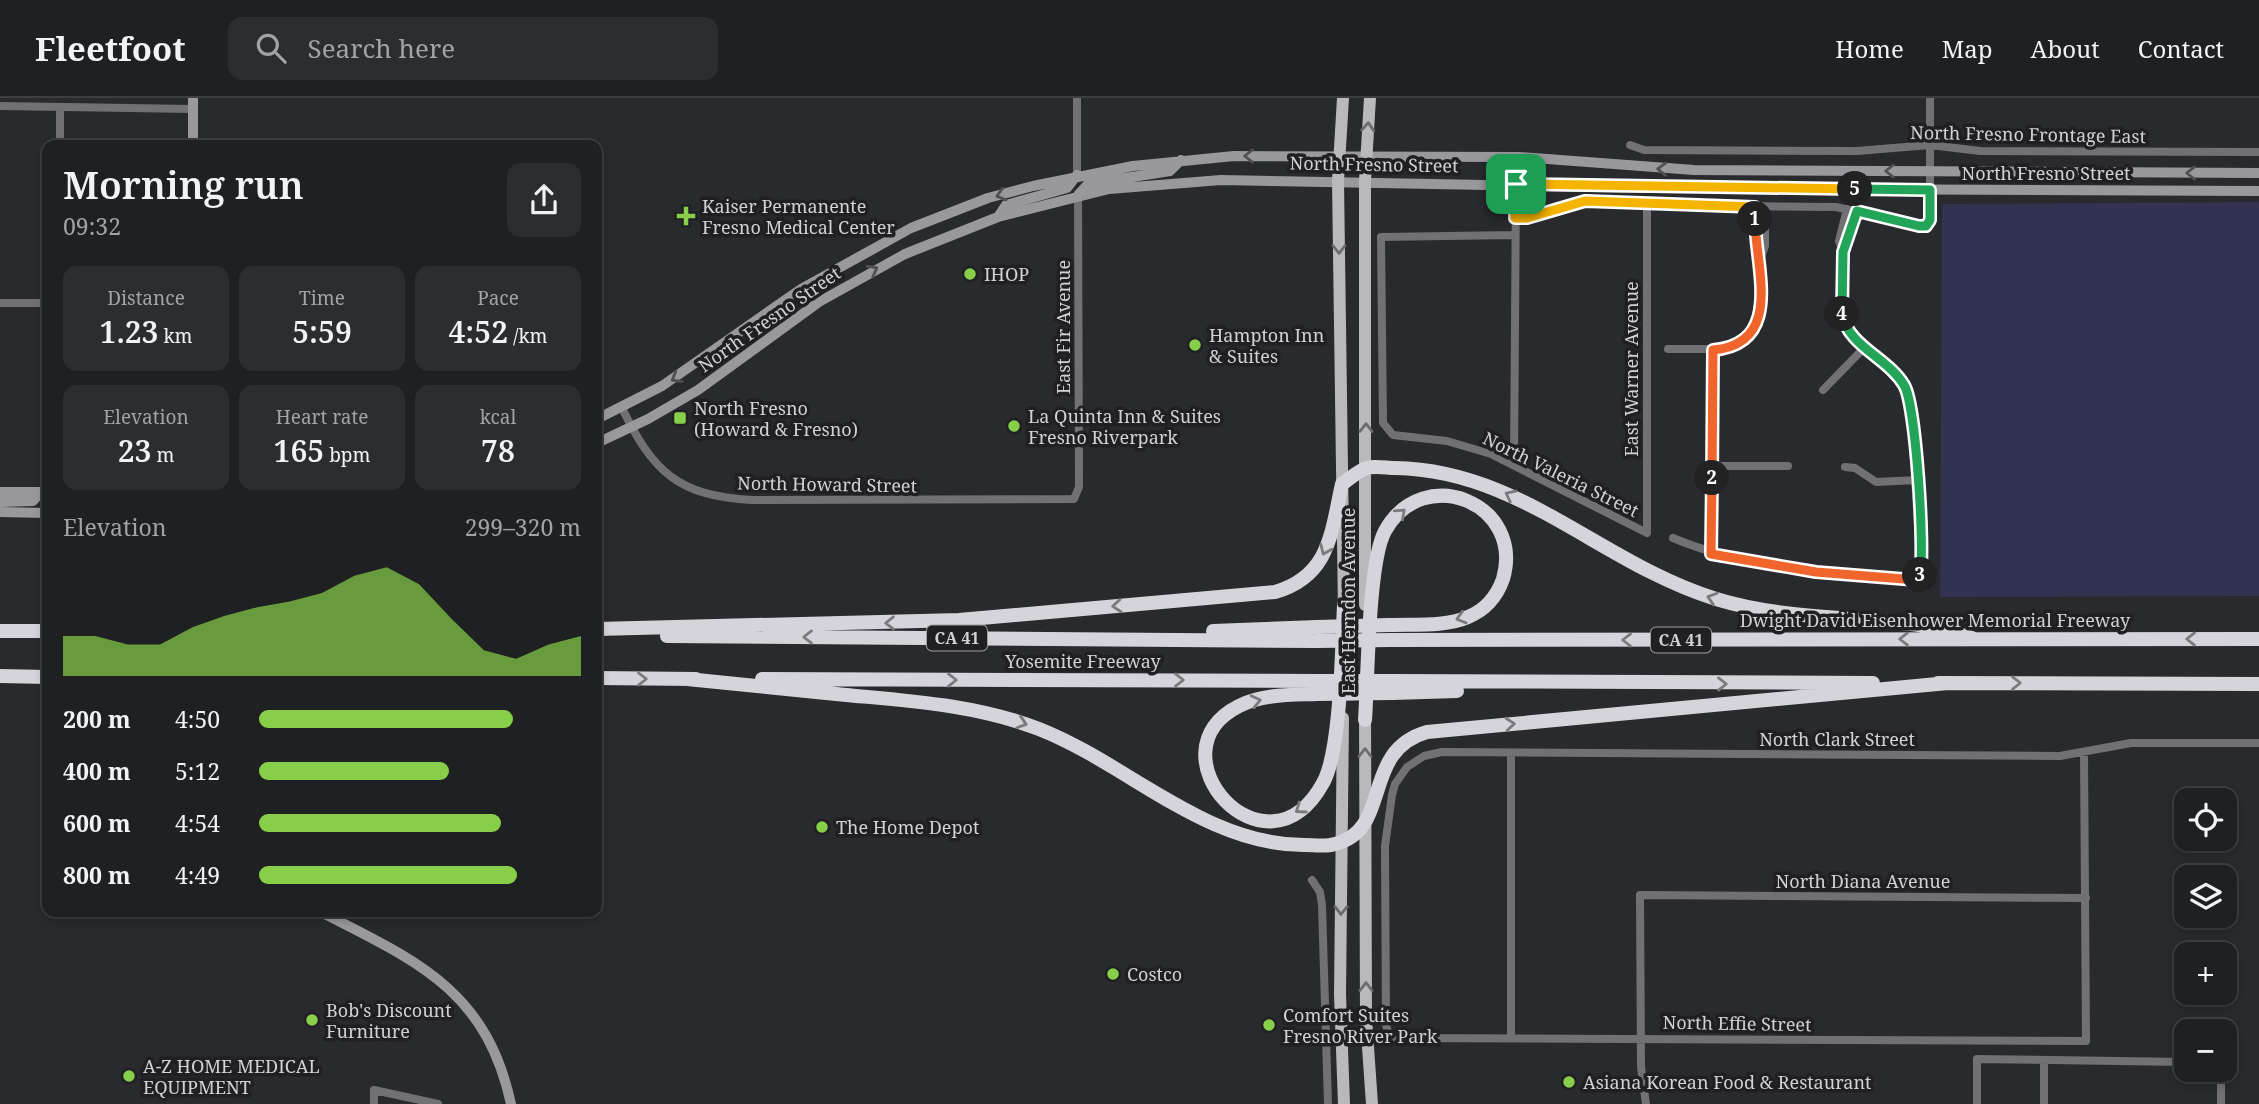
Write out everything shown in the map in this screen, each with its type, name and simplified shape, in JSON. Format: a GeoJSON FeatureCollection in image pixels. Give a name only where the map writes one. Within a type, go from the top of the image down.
{"type":"FeatureCollection","features":[{"type":"Feature","properties":{"kind":"highway"},"geometry":{"type":"LineString","coordinates":[[602,629],[958,620],[1275,592],[1302,581],[1323,557],[1342,484],[1366,467],[1446,471],[1487,483],[1640,568],[1691,591],[1733,604],[1806,618],[1927,626],[1972,638]]}},
{"type":"Feature","properties":{"kind":"highway"},"geometry":{"type":"LineString","coordinates":[[1365,720],[1377,558],[1386,529],[1404,510],[1424,498],[1456,496],[1478,506],[1495,523],[1505,545],[1505,567],[1494,597],[1476,613],[1460,620],[1390,632]]}},
{"type":"Feature","properties":{"kind":"highway"},"geometry":{"type":"LineString","coordinates":[[1344,605],[1337,710],[1329,768],[1323,784],[1305,807],[1282,819],[1257,820],[1230,808],[1216,794],[1207,769],[1207,748],[1219,721],[1241,705],[1317,687],[1392,687],[1654,684],[1948,683],[2259,684]]}},
{"type":"Feature","properties":{"kind":"highway"},"geometry":{"type":"LineString","coordinates":[[0,631],[42,631]]}},
{"type":"Feature","properties":{"kind":"highway","name":"Dwight David Eisenhower Memorial Freeway"},"geometry":{"type":"LineString","coordinates":[[1317,634],[1390,632],[2259,639]]}},
{"type":"Feature","properties":{"kind":"highway","name":"Yosemite Freeway"},"geometry":{"type":"LineString","coordinates":[[602,635],[1012,638],[1317,634]]}},
{"type":"Feature","properties":{"kind":"highway"},"geometry":{"type":"LineString","coordinates":[[0,676],[42,677]]}},
{"type":"Feature","properties":{"kind":"highway","name":"Yosemite Freeway"},"geometry":{"type":"LineString","coordinates":[[602,678],[1317,687]]}},
{"type":"Feature","properties":{"kind":"highway"},"geometry":{"type":"LineString","coordinates":[[687,679],[926,703],[989,713],[1069,742],[1206,821],[1236,834],[1294,845],[1332,845],[1360,830],[1388,759],[1401,744],[1427,732],[1948,683]]}},
{"type":"Feature","properties":{"kind":"main road","name":"East Herndon Avenue"},"geometry":{"type":"LineString","coordinates":[[1343,98],[1338,181],[1344,605],[1340,994],[1344,1104]]}},
{"type":"Feature","properties":{"kind":"main road","name":"East Herndon Avenue"},"geometry":{"type":"LineString","coordinates":[[1370,98],[1365,181],[1365,822],[1366,1019],[1372,1104]]}},
{"type":"Feature","properties":{"kind":"main road"},"geometry":{"type":"LineString","coordinates":[[193,104],[193,140]]}},
{"type":"Feature","properties":{"kind":"main road","name":"North Fresno Street"},"geometry":{"type":"LineString","coordinates":[[602,417],[688,370],[809,284],[911,228],[988,198],[1077,175],[1181,160],[1234,156],[1520,157],[1658,169],[2259,173]]}},
{"type":"Feature","properties":{"kind":"main road"},"geometry":{"type":"LineString","coordinates":[[1078,195],[1088,184],[1170,171],[1181,160]]}},
{"type":"Feature","properties":{"kind":"main road"},"geometry":{"type":"LineString","coordinates":[[998,217],[1006,205],[1067,188],[1077,175]]}},
{"type":"Feature","properties":{"kind":"main road","name":"North Fresno Street"},"geometry":{"type":"LineString","coordinates":[[602,441],[631,428],[698,390],[843,287],[948,234],[1078,195],[1192,181],[2259,191]]}},
{"type":"Feature","properties":{"kind":"main road"},"geometry":{"type":"LineString","coordinates":[[0,492],[42,492]]}},
{"type":"Feature","properties":{"kind":"main road"},"geometry":{"type":"LineString","coordinates":[[0,502],[33,501],[42,494]]}},
{"type":"Feature","properties":{"kind":"main road"},"geometry":{"type":"LineString","coordinates":[[0,512],[42,513]]}},
{"type":"Feature","properties":{"kind":"main road"},"geometry":{"type":"LineString","coordinates":[[331,917],[418,962],[458,997],[495,1056],[511,1104]]}},
{"type":"Feature","properties":{"kind":"street"},"geometry":{"type":"LineString","coordinates":[[1077,98],[1077,175]]}},
{"type":"Feature","properties":{"kind":"street"},"geometry":{"type":"LineString","coordinates":[[1515,218],[1527,218],[1585,201],[1636,202],[1647,205],[1847,209],[1923,227],[1930,220],[1930,98]]}},
{"type":"Feature","properties":{"kind":"street"},"geometry":{"type":"LineString","coordinates":[[0,106],[60,107],[133,102],[193,104]]}},
{"type":"Feature","properties":{"kind":"street"},"geometry":{"type":"LineString","coordinates":[[60,107],[60,140]]}},
{"type":"Feature","properties":{"kind":"street","name":"North Fresno Frontage East"},"geometry":{"type":"LineString","coordinates":[[1630,145],[1644,150],[1857,151],[1930,145],[1980,151],[2259,152]]}},
{"type":"Feature","properties":{"kind":"street"},"geometry":{"type":"LineString","coordinates":[[1514,464],[1516,184]]}},
{"type":"Feature","properties":{"kind":"street","name":"East Fir Avenue"},"geometry":{"type":"LineString","coordinates":[[1074,499],[1079,487],[1078,195]]}},
{"type":"Feature","properties":{"kind":"street","name":"East Warner Avenue"},"geometry":{"type":"LineString","coordinates":[[1647,205],[1647,533]]}},
{"type":"Feature","properties":{"kind":"street"},"geometry":{"type":"LineString","coordinates":[[1755,207],[1755,246],[1760,260]]}},
{"type":"Feature","properties":{"kind":"street"},"geometry":{"type":"LineString","coordinates":[[1668,349],[1713,350],[1734,346],[1752,334],[1760,309],[1760,260],[1765,246],[1765,207]]}},
{"type":"Feature","properties":{"kind":"street"},"geometry":{"type":"LineString","coordinates":[[1673,538],[1711,554],[1816,572],[1916,580],[1921,574],[1910,397],[1890,368],[1844,325],[1843,252],[1839,241],[1847,209]]}},
{"type":"Feature","properties":{"kind":"street"},"geometry":{"type":"LineString","coordinates":[[1843,252],[1857,211]]}},
{"type":"Feature","properties":{"kind":"street","name":"North Valeria Street"},"geometry":{"type":"LineString","coordinates":[[1514,234],[1381,237],[1383,422],[1394,435],[1466,445],[1514,464],[1647,533]]}},
{"type":"Feature","properties":{"kind":"street"},"geometry":{"type":"LineString","coordinates":[[0,303],[42,303]]}},
{"type":"Feature","properties":{"kind":"street"},"geometry":{"type":"LineString","coordinates":[[1823,390],[1865,347]]}},
{"type":"Feature","properties":{"kind":"street"},"geometry":{"type":"LineString","coordinates":[[1711,554],[1713,350]]}},
{"type":"Feature","properties":{"kind":"street","name":"North Howard Street"},"geometry":{"type":"LineString","coordinates":[[622,408],[648,456],[667,477],[699,493],[723,498],[926,501],[1074,499]]}},
{"type":"Feature","properties":{"kind":"street"},"geometry":{"type":"LineString","coordinates":[[1712,466],[1788,466]]}},
{"type":"Feature","properties":{"kind":"street"},"geometry":{"type":"LineString","coordinates":[[1845,467],[1855,468],[1876,482],[1917,480]]}},
{"type":"Feature","properties":{"kind":"street","name":"North Clark Street"},"geometry":{"type":"LineString","coordinates":[[1389,1035],[1386,1025],[1385,846],[1395,784],[1415,761],[1432,753],[2084,754],[2140,743],[2259,743]]}},
{"type":"Feature","properties":{"kind":"street"},"geometry":{"type":"LineString","coordinates":[[1511,752],[1511,1037]]}},
{"type":"Feature","properties":{"kind":"street"},"geometry":{"type":"LineString","coordinates":[[2084,754],[2086,898]]}},
{"type":"Feature","properties":{"kind":"street"},"geometry":{"type":"LineString","coordinates":[[1312,880],[1320,892],[1322,905],[1328,1104]]}},
{"type":"Feature","properties":{"kind":"street","name":"North Diana Avenue"},"geometry":{"type":"LineString","coordinates":[[1640,1037],[1640,895],[2086,898]]}},
{"type":"Feature","properties":{"kind":"street","name":"North Effie Street"},"geometry":{"type":"LineString","coordinates":[[1389,1035],[1396,1038],[2086,1041],[2086,898]]}},
{"type":"Feature","properties":{"kind":"street"},"geometry":{"type":"LineString","coordinates":[[1640,1037],[1646,1104]]}},
{"type":"Feature","properties":{"kind":"street"},"geometry":{"type":"LineString","coordinates":[[1977,1104],[1977,1059],[2174,1062]]}},
{"type":"Feature","properties":{"kind":"street"},"geometry":{"type":"LineString","coordinates":[[2043,1104],[2044,1060]]}},
{"type":"Feature","properties":{"kind":"street"},"geometry":{"type":"LineString","coordinates":[[2221,1082],[2221,1104]]}},
{"type":"Feature","properties":{"kind":"street"},"geometry":{"type":"LineString","coordinates":[[374,1104],[374,1090],[438,1104]]}},
{"type":"Feature","properties":{"kind":"shaded area"},"geometry":{"type":"Polygon","coordinates":[[[2259,202],[2259,596],[1940,597],[1942,204],[2259,202]]]}},
{"type":"Feature","properties":{"kind":"place","name":"Kaiser Permanente Fresno Medical Center"},"geometry":{"type":"Point","coordinates":[686,216]}},
{"type":"Feature","properties":{"kind":"place","name":"IHOP"},"geometry":{"type":"Point","coordinates":[970,274]}},
{"type":"Feature","properties":{"kind":"place","name":"Hampton Inn & Suites"},"geometry":{"type":"Point","coordinates":[1195,345]}},
{"type":"Feature","properties":{"kind":"place","name":"North Fresno (Howard & Fresno)"},"geometry":{"type":"Point","coordinates":[680,418]}},
{"type":"Feature","properties":{"kind":"place","name":"La Quinta Inn & Suites Fresno Riverpark"},"geometry":{"type":"Point","coordinates":[1014,426]}},
{"type":"Feature","properties":{"kind":"place","name":"The Home Depot"},"geometry":{"type":"Point","coordinates":[822,827]}},
{"type":"Feature","properties":{"kind":"place","name":"Costco"},"geometry":{"type":"Point","coordinates":[1113,974]}},
{"type":"Feature","properties":{"kind":"place","name":"Bob's Discount Furniture"},"geometry":{"type":"Point","coordinates":[312,1020]}},
{"type":"Feature","properties":{"kind":"place","name":"Comfort Suites Fresno River Park"},"geometry":{"type":"Point","coordinates":[1269,1025]}},
{"type":"Feature","properties":{"kind":"place","name":"A-Z HOME MEDICAL EQUIPMENT"},"geometry":{"type":"Point","coordinates":[129,1076]}},
{"type":"Feature","properties":{"kind":"place","name":"Asiana Korean Food & Restaurant"},"geometry":{"type":"Point","coordinates":[1569,1082]}},
{"type":"Feature","properties":{"kind":"route"},"geometry":{"type":"LineString","coordinates":[[1516,184],[1647,188],[1930,190],[1930,220],[1926,226],[1857,211],[1843,252],[1844,325],[1851,335],[1890,368],[1904,384],[1910,397],[1921,574],[1916,580],[1816,572],[1711,554],[1713,350],[1743,342],[1752,334],[1757,324],[1760,309],[1760,260],[1755,246],[1755,207],[1585,201],[1527,218],[1515,218],[1516,184]]}}]}
